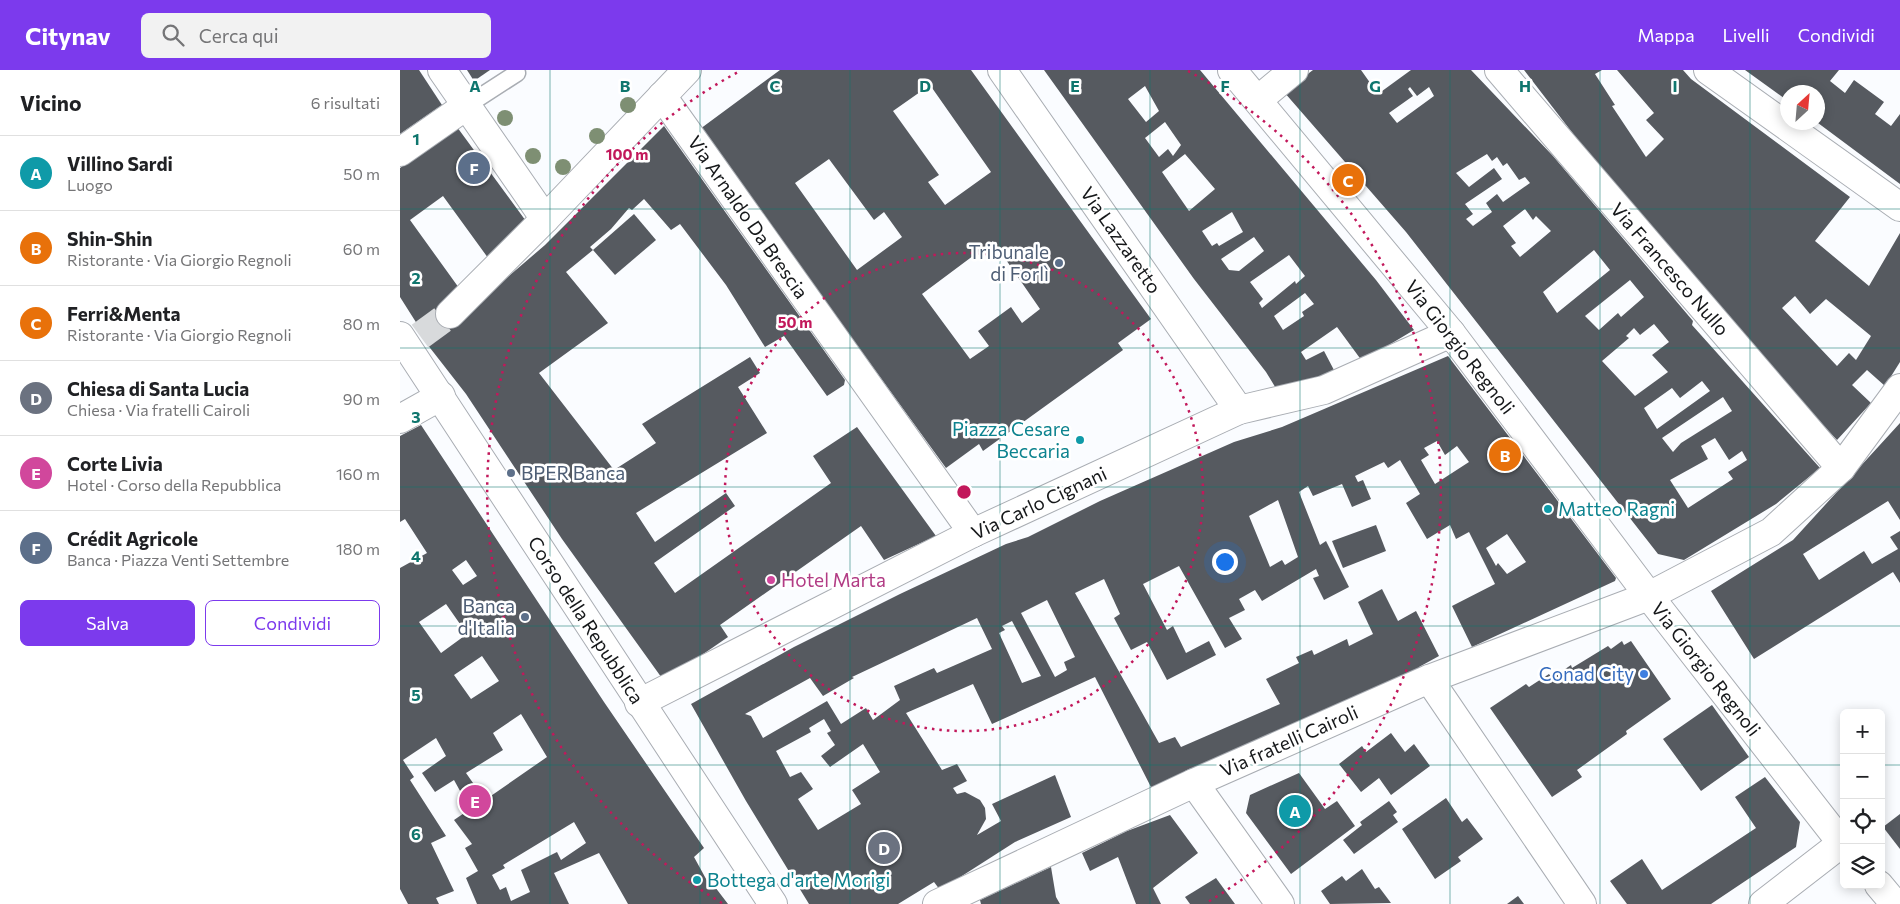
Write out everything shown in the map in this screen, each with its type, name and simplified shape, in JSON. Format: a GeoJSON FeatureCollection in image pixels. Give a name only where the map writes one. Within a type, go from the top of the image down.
{"type":"FeatureCollection","features":[{"type":"Feature","properties":{"kind":"street"},"geometry":{"type":"LineString","coordinates":[[442,70],[545,219]]}},
{"type":"Feature","properties":{"kind":"street"},"geometry":{"type":"LineString","coordinates":[[450,314],[545,219],[687,70]]}},
{"type":"Feature","properties":{"kind":"street","name":"Via Lazzaretto"},"geometry":{"type":"LineString","coordinates":[[1002,70],[1239,410]]}},
{"type":"Feature","properties":{"kind":"street","name":"Via Giorgio Regnoli"},"geometry":{"type":"LineString","coordinates":[[1232,70],[1259,100],[1451,333],[1649,596],[1842,844]]}},
{"type":"Feature","properties":{"kind":"street"},"geometry":{"type":"LineString","coordinates":[[1259,100],[1294,70]]}},
{"type":"Feature","properties":{"kind":"street","name":"Via Francesco Nullo"},"geometry":{"type":"LineString","coordinates":[[1499,70],[1841,468]]}},
{"type":"Feature","properties":{"kind":"street"},"geometry":{"type":"LineString","coordinates":[[1708,70],[1900,208]]}},
{"type":"Feature","properties":{"kind":"street","name":"Via Arnaldo Da Brescia"},"geometry":{"type":"LineString","coordinates":[[662,96],[973,533]]}},
{"type":"Feature","properties":{"kind":"street"},"geometry":{"type":"LineString","coordinates":[[400,152],[466,106]]}},
{"type":"Feature","properties":{"kind":"street","name":"Via Carlo Cignani"},"geometry":{"type":"LineString","coordinates":[[639,703],[973,533],[1239,410],[1324,390],[1451,333]]}},
{"type":"Feature","properties":{"kind":"street","name":"Corso della Repubblica"},"geometry":{"type":"LineString","coordinates":[[409,339],[441,396],[639,703],[773,904]]}},
{"type":"Feature","properties":{"kind":"street","name":"Via fratelli Cairoli"},"geometry":{"type":"LineString","coordinates":[[937,904],[1194,782],[1429,679],[1649,596],[1771,532],[1841,468],[1900,388]]}},
{"type":"Feature","properties":{"kind":"street"},"geometry":{"type":"LineString","coordinates":[[400,419],[441,396]]}},
{"type":"Feature","properties":{"kind":"street"},"geometry":{"type":"LineString","coordinates":[[1429,679],[1582,904]]}},
{"type":"Feature","properties":{"kind":"street"},"geometry":{"type":"LineString","coordinates":[[1194,782],[1280,904]]}},
{"type":"Feature","properties":{"kind":"street"},"geometry":{"type":"LineString","coordinates":[[1763,904],[1840,847]]}},
{"type":"Feature","properties":{"kind":"street"},"geometry":{"type":"LineString","coordinates":[[1882,889],[1895,904]]}},
{"type":"Feature","properties":{"kind":"lane"},"geometry":{"type":"LineString","coordinates":[[466,106],[517,73]]}},
{"type":"Feature","properties":{"kind":"building"},"geometry":{"type":"Polygon","coordinates":[[[400,70],[419,70],[442,105],[400,134],[400,70]]]}},
{"type":"Feature","properties":{"kind":"building"},"geometry":{"type":"Polygon","coordinates":[[[467,70],[490,70],[474,81],[467,70]]]}},
{"type":"Feature","properties":{"kind":"building","name":"Tribunale di Forlì"},"geometry":{"type":"Polygon","coordinates":[[[780,70],[971,70],[1151,319],[1118,343],[1123,350],[983,451],[979,444],[946,468],[700,129],[780,70]],[[930,85],[893,111],[939,175],[928,182],[945,205],[991,172],[930,85]],[[829,159],[795,183],[857,270],[902,237],[884,212],[874,220],[829,159]],[[993,241],[922,294],[970,359],[989,346],[978,331],[1011,307],[1022,323],[1040,309],[993,241]]]}},
{"type":"Feature","properties":{"kind":"building"},"geometry":{"type":"Polygon","coordinates":[[[1044,70],[1200,70],[1376,280],[1414,330],[1362,361],[1337,327],[1301,352],[1306,360],[1324,351],[1335,372],[1280,395],[1266,372],[1194,279],[1044,70]],[[1145,86],[1128,99],[1146,122],[1159,111],[1145,86]],[[1165,122],[1145,138],[1159,157],[1168,149],[1173,156],[1181,145],[1165,122]],[[1185,154],[1162,172],[1189,211],[1215,189],[1185,154]],[[1232,212],[1202,231],[1212,246],[1217,243],[1219,246],[1243,232],[1232,212]],[[1254,237],[1221,259],[1229,270],[1239,271],[1264,251],[1254,237]],[[1289,255],[1250,282],[1263,299],[1259,303],[1262,308],[1295,281],[1296,284],[1305,276],[1289,255]],[[1305,293],[1274,316],[1283,330],[1304,316],[1302,312],[1314,304],[1305,293]]]}},
{"type":"Feature","properties":{"kind":"building"},"geometry":{"type":"Polygon","coordinates":[[[1313,70],[1361,70],[1378,94],[1411,70],[1471,70],[1553,156],[1693,321],[1692,325],[1820,468],[1776,504],[1684,560],[1658,554],[1406,232],[1284,92],[1313,70]],[[1410,87],[1408,89],[1413,96],[1389,113],[1397,123],[1434,96],[1429,87],[1417,96],[1410,87]],[[1487,154],[1456,173],[1469,187],[1494,168],[1502,179],[1465,204],[1473,214],[1466,219],[1473,226],[1492,212],[1486,203],[1497,194],[1503,202],[1530,183],[1525,177],[1519,180],[1507,163],[1503,166],[1497,157],[1492,161],[1487,154]],[[1525,209],[1503,226],[1516,243],[1511,246],[1520,257],[1551,231],[1536,216],[1533,220],[1525,209]],[[1594,250],[1543,292],[1557,313],[1610,270],[1594,250]],[[1630,280],[1585,316],[1599,330],[1618,313],[1621,317],[1644,297],[1630,280]],[[1654,324],[1640,335],[1634,328],[1626,336],[1629,338],[1602,361],[1635,396],[1668,372],[1652,355],[1669,342],[1654,324]],[[1702,381],[1680,398],[1672,388],[1644,408],[1657,429],[1710,391],[1702,381]],[[1723,397],[1662,438],[1673,452],[1681,443],[1732,411],[1723,397]],[[1715,438],[1701,446],[1708,459],[1670,480],[1688,508],[1733,479],[1728,472],[1747,460],[1742,451],[1729,460],[1715,438]]]}},
{"type":"Feature","properties":{"kind":"building"},"geometry":{"type":"Polygon","coordinates":[[[1524,70],[1602,70],[1595,74],[1615,105],[1612,106],[1646,157],[1664,139],[1646,120],[1654,113],[1617,70],[1683,70],[1691,79],[1850,197],[1815,241],[1869,286],[1900,233],[1900,362],[1885,386],[1867,370],[1852,385],[1871,403],[1837,440],[1744,341],[1611,183],[1524,70]],[[1795,296],[1782,308],[1837,366],[1849,353],[1856,360],[1871,336],[1826,299],[1810,314],[1795,296]]]}},
{"type":"Feature","properties":{"kind":"building"},"geometry":{"type":"Polygon","coordinates":[[[1745,70],[1839,70],[1830,81],[1845,93],[1854,80],[1884,102],[1875,114],[1891,126],[1900,114],[1900,184],[1825,128],[1825,85],[1780,85],[1780,95],[1745,70]]]}},
{"type":"Feature","properties":{"kind":"building"},"geometry":{"type":"Polygon","coordinates":[[[664,126],[845,380],[844,385],[827,396],[784,336],[765,347],[726,285],[680,224],[671,230],[644,199],[632,210],[629,208],[611,229],[590,247],[593,250],[566,272],[608,323],[539,373],[614,470],[656,443],[642,424],[750,357],[760,373],[738,387],[767,433],[636,513],[655,542],[726,493],[735,506],[654,563],[675,593],[831,483],[813,456],[857,427],[936,536],[884,560],[861,526],[720,625],[728,637],[664,681],[562,539],[466,394],[427,344],[419,327],[400,297],[400,168],[457,127],[531,228],[491,262],[443,196],[410,220],[459,288],[439,305],[453,324],[545,245],[664,126]]]}},
{"type":"Feature","properties":{"kind":"building"},"geometry":{"type":"Polygon","coordinates":[[[634,214],[656,240],[615,275],[593,250],[634,214]]]}},
{"type":"Feature","properties":{"kind":"building"},"geometry":{"type":"Polygon","coordinates":[[[1448,356],[1616,578],[1615,581],[1472,647],[1452,606],[1495,584],[1469,532],[1456,539],[1450,525],[1427,539],[1406,503],[1420,494],[1400,460],[1388,468],[1384,462],[1355,476],[1358,482],[1363,480],[1371,499],[1352,507],[1342,484],[1313,496],[1308,486],[1299,492],[1320,545],[1326,541],[1349,587],[1324,600],[1313,578],[1319,576],[1316,569],[1262,601],[1255,590],[1239,599],[1245,610],[1229,618],[1242,639],[1225,648],[1179,566],[1143,584],[1167,630],[1173,626],[1186,653],[1209,641],[1216,655],[1167,680],[1147,642],[1131,650],[1114,618],[1120,614],[1104,579],[1075,593],[1159,743],[1175,737],[1181,747],[1280,704],[1266,679],[1299,663],[1296,657],[1312,650],[1314,655],[1347,639],[1349,646],[1373,634],[1358,602],[1382,589],[1398,621],[1416,611],[1439,656],[1419,667],[1423,673],[1154,793],[1095,677],[992,724],[973,684],[906,713],[942,770],[957,764],[967,781],[953,788],[957,794],[965,792],[980,800],[985,808],[986,819],[977,835],[1001,821],[992,804],[1055,775],[1071,817],[1015,842],[940,890],[934,882],[898,904],[809,904],[746,801],[691,704],[794,647],[1006,544],[1028,537],[1100,501],[1234,442],[1282,427],[1448,356]],[[1437,441],[1424,448],[1429,455],[1421,460],[1435,484],[1469,462],[1457,446],[1445,455],[1437,441]],[[1278,500],[1249,516],[1270,567],[1282,560],[1285,565],[1298,557],[1278,500]],[[1507,534],[1486,548],[1496,566],[1498,563],[1507,574],[1526,562],[1507,534]],[[1047,600],[1021,613],[1055,677],[1067,670],[1064,662],[1075,657],[1047,600]],[[977,618],[852,677],[854,678],[823,696],[810,678],[745,714],[751,716],[763,738],[827,701],[841,724],[866,708],[873,720],[900,700],[894,686],[934,668],[937,673],[992,649],[977,618]],[[1012,621],[1002,626],[1005,630],[999,633],[1022,683],[1041,676],[1012,621]],[[824,719],[809,728],[811,732],[776,751],[790,777],[801,772],[813,789],[798,799],[818,830],[861,804],[852,790],[880,772],[863,744],[830,767],[821,756],[835,745],[827,733],[831,731],[824,719]]]}},
{"type":"Feature","properties":{"kind":"building"},"geometry":{"type":"Polygon","coordinates":[[[1900,423],[1900,520],[1888,501],[1803,554],[1819,580],[1864,551],[1872,564],[1898,549],[1890,537],[1900,531],[1900,583],[1893,572],[1754,659],[1711,591],[1793,540],[1900,423]]]}},
{"type":"Feature","properties":{"kind":"building"},"geometry":{"type":"Polygon","coordinates":[[[421,425],[604,702],[704,848],[694,857],[711,888],[715,887],[728,904],[628,904],[599,853],[554,873],[569,904],[477,904],[466,878],[478,871],[465,848],[472,844],[454,820],[470,809],[454,780],[435,792],[422,773],[446,756],[436,738],[403,760],[414,777],[410,780],[446,836],[431,843],[454,891],[436,898],[439,904],[408,904],[400,889],[400,568],[427,553],[405,519],[400,522],[400,436],[421,425]],[[466,560],[452,570],[463,585],[477,576],[466,560]],[[446,604],[419,622],[441,653],[467,634],[446,604]],[[482,656],[454,675],[471,699],[499,681],[482,656]],[[521,714],[493,733],[503,750],[466,773],[485,800],[547,757],[521,714]],[[574,822],[503,865],[505,868],[492,875],[500,890],[506,887],[511,901],[530,892],[521,870],[557,852],[561,860],[586,843],[574,822]]]}},
{"type":"Feature","properties":{"kind":"building"},"geometry":{"type":"Polygon","coordinates":[[[1376,525],[1386,551],[1343,568],[1332,541],[1376,525]]]}},
{"type":"Feature","properties":{"kind":"building"},"geometry":{"type":"Polygon","coordinates":[[[1622,641],[1624,645],[1631,641],[1671,699],[1626,731],[1627,734],[1577,770],[1582,777],[1552,797],[1490,708],[1526,684],[1529,687],[1549,674],[1552,678],[1571,665],[1572,668],[1608,646],[1611,649],[1622,641]]]}},
{"type":"Feature","properties":{"kind":"building"},"geometry":{"type":"Polygon","coordinates":[[[1712,705],[1749,757],[1701,791],[1663,739],[1712,705]]]}},
{"type":"Feature","properties":{"kind":"building"},"geometry":{"type":"Polygon","coordinates":[[[1391,733],[1405,752],[1414,744],[1430,766],[1391,795],[1379,778],[1361,792],[1339,764],[1362,746],[1366,752],[1391,733]]]}},
{"type":"Feature","properties":{"kind":"building"},"geometry":{"type":"Polygon","coordinates":[[[1299,773],[1325,809],[1337,801],[1355,826],[1291,874],[1246,813],[1250,795],[1299,773]]]}},
{"type":"Feature","properties":{"kind":"building"},"geometry":{"type":"Polygon","coordinates":[[[1765,777],[1800,822],[1796,847],[1711,904],[1627,904],[1610,881],[1642,859],[1662,890],[1756,828],[1735,797],[1765,777]]]}},
{"type":"Feature","properties":{"kind":"building"},"geometry":{"type":"Polygon","coordinates":[[[1446,798],[1462,822],[1467,818],[1483,839],[1458,857],[1461,861],[1435,879],[1402,829],[1446,798]]]}},
{"type":"Feature","properties":{"kind":"building"},"geometry":{"type":"Polygon","coordinates":[[[1389,801],[1397,812],[1393,815],[1398,822],[1354,854],[1343,840],[1362,825],[1360,822],[1389,801]]]}},
{"type":"Feature","properties":{"kind":"building"},"geometry":{"type":"Polygon","coordinates":[[[1900,814],[1900,849],[1885,830],[1885,825],[1900,814]]]}},
{"type":"Feature","properties":{"kind":"building"},"geometry":{"type":"Polygon","coordinates":[[[1170,815],[1198,853],[1153,888],[1161,904],[1136,904],[1118,857],[1090,871],[1082,853],[1127,831],[1170,815]]]}},
{"type":"Feature","properties":{"kind":"building"},"geometry":{"type":"Polygon","coordinates":[[[1051,867],[1056,897],[1060,904],[981,904],[980,900],[1051,867]]]}},
{"type":"Feature","properties":{"kind":"building"},"geometry":{"type":"Polygon","coordinates":[[[1362,869],[1375,889],[1379,887],[1391,903],[1330,904],[1321,891],[1342,876],[1346,881],[1362,869]]]}},
{"type":"Feature","properties":{"kind":"building"},"geometry":{"type":"Polygon","coordinates":[[[1216,878],[1235,904],[1190,904],[1185,897],[1216,878]]]}},
{"type":"Feature","properties":{"kind":"building"},"geometry":{"type":"Polygon","coordinates":[[[1518,896],[1524,904],[1507,904],[1518,896]]]}},
{"type":"Feature","properties":{"kind":"tunnel"},"geometry":{"type":"LineString","coordinates":[[420,336],[450,314]]}},
{"type":"Feature","properties":{"kind":"place","name":"Crédit Agricole"},"geometry":{"type":"Point","coordinates":[474,168]}},
{"type":"Feature","properties":{"kind":"place","name":"Ferri&Menta"},"geometry":{"type":"Point","coordinates":[1348,180]}},
{"type":"Feature","properties":{"kind":"place","name":"Tribunale di Forlì"},"geometry":{"type":"Point","coordinates":[1059,263]}},
{"type":"Feature","properties":{"kind":"place","name":"Piazza Cesare Beccaria"},"geometry":{"type":"Point","coordinates":[1080,440]}},
{"type":"Feature","properties":{"kind":"place","name":"Shin-Shin"},"geometry":{"type":"Point","coordinates":[1505,455]}},
{"type":"Feature","properties":{"kind":"place","name":"BPER Banca"},"geometry":{"type":"Point","coordinates":[511,473]}},
{"type":"Feature","properties":{"kind":"place","name":"Matteo Ragni"},"geometry":{"type":"Point","coordinates":[1548,509]}},
{"type":"Feature","properties":{"kind":"place","name":"Hotel Marta"},"geometry":{"type":"Point","coordinates":[771,580]}},
{"type":"Feature","properties":{"kind":"place","name":"Banca d'Italia"},"geometry":{"type":"Point","coordinates":[525,617]}},
{"type":"Feature","properties":{"kind":"place","name":"Conad City"},"geometry":{"type":"Point","coordinates":[1644,674]}},
{"type":"Feature","properties":{"kind":"place","name":"Corte Livia"},"geometry":{"type":"Point","coordinates":[475,801]}},
{"type":"Feature","properties":{"kind":"place","name":"Villino Sardi"},"geometry":{"type":"Point","coordinates":[1295,811]}},
{"type":"Feature","properties":{"kind":"place","name":"Chiesa di Santa Lucia"},"geometry":{"type":"Point","coordinates":[884,848]}},
{"type":"Feature","properties":{"kind":"place","name":"Bottega d'arte Morigi"},"geometry":{"type":"Point","coordinates":[697,880]}}]}
